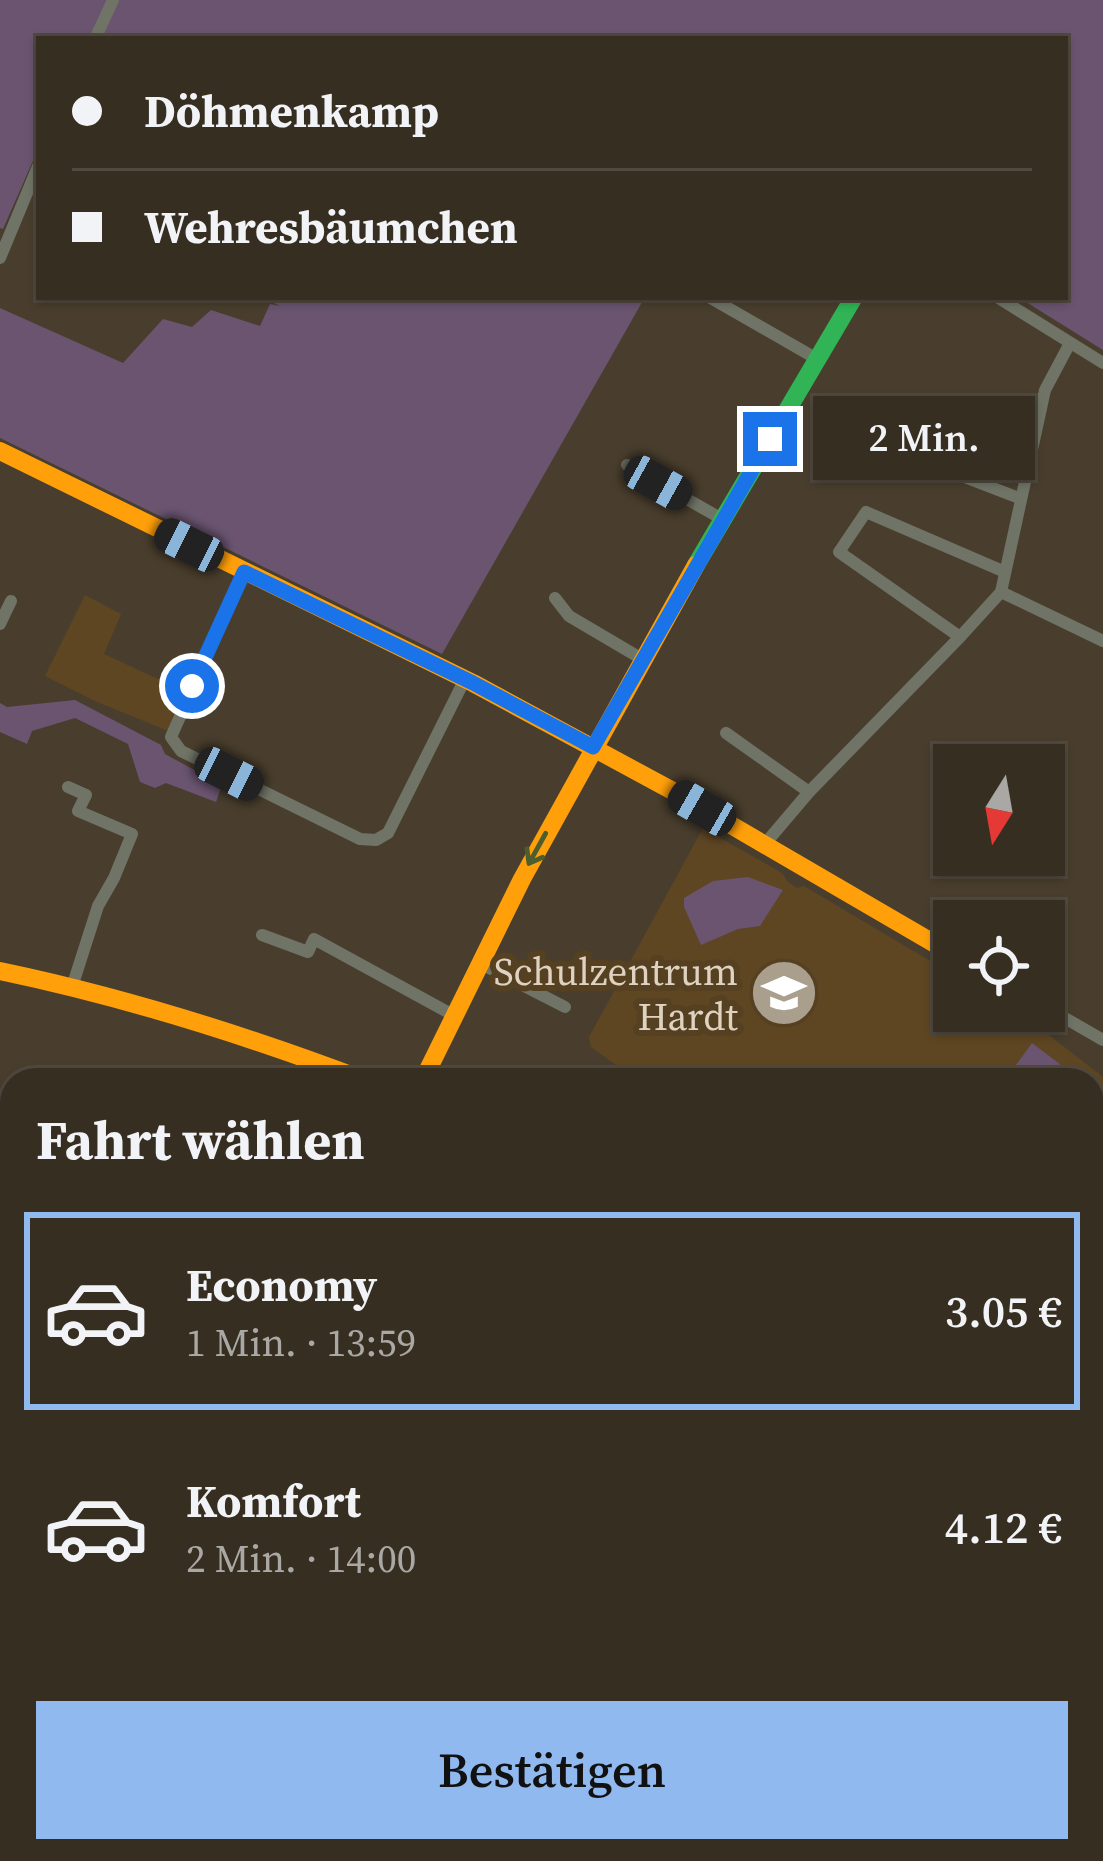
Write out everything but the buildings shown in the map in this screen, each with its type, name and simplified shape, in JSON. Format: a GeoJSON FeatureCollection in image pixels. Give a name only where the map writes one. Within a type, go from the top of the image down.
{"type":"FeatureCollection","features":[{"type":"Feature","properties":{"kind":"street"},"geometry":{"type":"LineString","coordinates":[[96,36],[113,0]]}},
{"type":"Feature","properties":{"kind":"street"},"geometry":{"type":"LineString","coordinates":[[0,258],[36,171]]}},
{"type":"Feature","properties":{"kind":"street"},"geometry":{"type":"LineString","coordinates":[[714,300],[818,359]]}},
{"type":"Feature","properties":{"kind":"street"},"geometry":{"type":"LineString","coordinates":[[429,1068],[507,904],[593,747],[852,300]]}},
{"type":"Feature","properties":{"kind":"street"},"geometry":{"type":"LineString","coordinates":[[1002,300],[1103,363]]}},
{"type":"Feature","properties":{"kind":"street"},"geometry":{"type":"LineString","coordinates":[[764,845],[1001,592],[1045,390],[1070,343]]}},
{"type":"Feature","properties":{"kind":"street"},"geometry":{"type":"LineString","coordinates":[[0,451],[593,747],[933,943]]}},
{"type":"Feature","properties":{"kind":"street"},"geometry":{"type":"LineString","coordinates":[[899,452],[1019,498]]}},
{"type":"Feature","properties":{"kind":"street"},"geometry":{"type":"LineString","coordinates":[[627,465],[722,519]]}},
{"type":"Feature","properties":{"kind":"street"},"geometry":{"type":"LineString","coordinates":[[960,637],[839,552],[866,512],[1004,572]]}},
{"type":"Feature","properties":{"kind":"street"},"geometry":{"type":"LineString","coordinates":[[244,572],[171,737],[181,751],[360,839],[376,840],[388,833],[464,679]]}},
{"type":"Feature","properties":{"kind":"street"},"geometry":{"type":"LineString","coordinates":[[1001,592],[1103,641]]}},
{"type":"Feature","properties":{"kind":"street"},"geometry":{"type":"LineString","coordinates":[[554,598],[569,616],[642,659]]}},
{"type":"Feature","properties":{"kind":"street"},"geometry":{"type":"LineString","coordinates":[[0,624],[11,601]]}},
{"type":"Feature","properties":{"kind":"street"},"geometry":{"type":"LineString","coordinates":[[727,733],[809,792]]}},
{"type":"Feature","properties":{"kind":"street"},"geometry":{"type":"LineString","coordinates":[[68,787],[86,795],[78,811],[132,834],[98,906],[72,987]]}},
{"type":"Feature","properties":{"kind":"street"},"geometry":{"type":"LineString","coordinates":[[262,935],[308,952],[314,939],[453,1015]]}},
{"type":"Feature","properties":{"kind":"street"},"geometry":{"type":"LineString","coordinates":[[479,963],[565,1007]]}},
{"type":"Feature","properties":{"kind":"street"},"geometry":{"type":"LineString","coordinates":[[0,971],[147,1005],[333,1068]]}},
{"type":"Feature","properties":{"kind":"street"},"geometry":{"type":"LineString","coordinates":[[1065,1018],[1103,1040]]}},
{"type":"Feature","properties":{"kind":"shaded area"},"geometry":{"type":"Polygon","coordinates":[[[0,0],[1103,0],[1103,350],[1023,300],[1068,300],[1068,36],[36,36],[36,154],[0,228],[0,0]]]}},
{"type":"Feature","properties":{"kind":"shaded area"},"geometry":{"type":"Polygon","coordinates":[[[268,300],[643,300],[442,654],[0,438],[0,308],[123,363],[163,319],[192,327],[211,310],[260,326],[270,304],[280,306],[268,300]]]}},
{"type":"Feature","properties":{"kind":"shaded area"},"geometry":{"type":"Polygon","coordinates":[[[85,595],[121,614],[104,654],[186,692],[168,731],[45,676],[85,595]]]}},
{"type":"Feature","properties":{"kind":"shaded area"},"geometry":{"type":"Polygon","coordinates":[[[75,700],[161,745],[165,754],[222,785],[216,802],[166,783],[155,788],[140,782],[128,744],[75,718],[32,731],[27,744],[0,732],[0,703],[7,707],[75,700]]]}},
{"type":"Feature","properties":{"kind":"shaded area","name":"Schulzentrum Hardt"},"geometry":{"type":"Polygon","coordinates":[[[703,828],[782,873],[797,888],[804,886],[933,963],[933,1032],[1045,1032],[1091,1068],[620,1068],[591,1047],[589,1037],[703,828]]]}},
{"type":"Feature","properties":{"kind":"shaded area"},"geometry":{"type":"Polygon","coordinates":[[[748,877],[783,890],[760,926],[738,929],[701,945],[684,898],[713,881],[748,877]]]}},
{"type":"Feature","properties":{"kind":"shaded area"},"geometry":{"type":"Polygon","coordinates":[[[1032,1043],[1065,1068],[1014,1068],[1032,1043]]]}},
{"type":"Feature","properties":{"kind":"traffic: fast"},"geometry":{"type":"LineString","coordinates":[[696,565],[852,300]]}},
{"type":"Feature","properties":{"kind":"traffic: slow"},"geometry":{"type":"LineString","coordinates":[[0,451],[473,683],[671,790],[933,943]]}},
{"type":"Feature","properties":{"kind":"traffic: slow"},"geometry":{"type":"LineString","coordinates":[[429,1068],[522,879],[696,565]]}},
{"type":"Feature","properties":{"kind":"traffic: slow"},"geometry":{"type":"LineString","coordinates":[[0,971],[184,1018],[330,1068]]}},
{"type":"Feature","properties":{"kind":"place","name":"Schulzentrum Hardt"},"geometry":{"type":"Point","coordinates":[784,993]}},
{"type":"Feature","properties":{"kind":"route"},"geometry":{"type":"LineString","coordinates":[[192,686],[244,572],[593,747],[770,439]]}}]}
